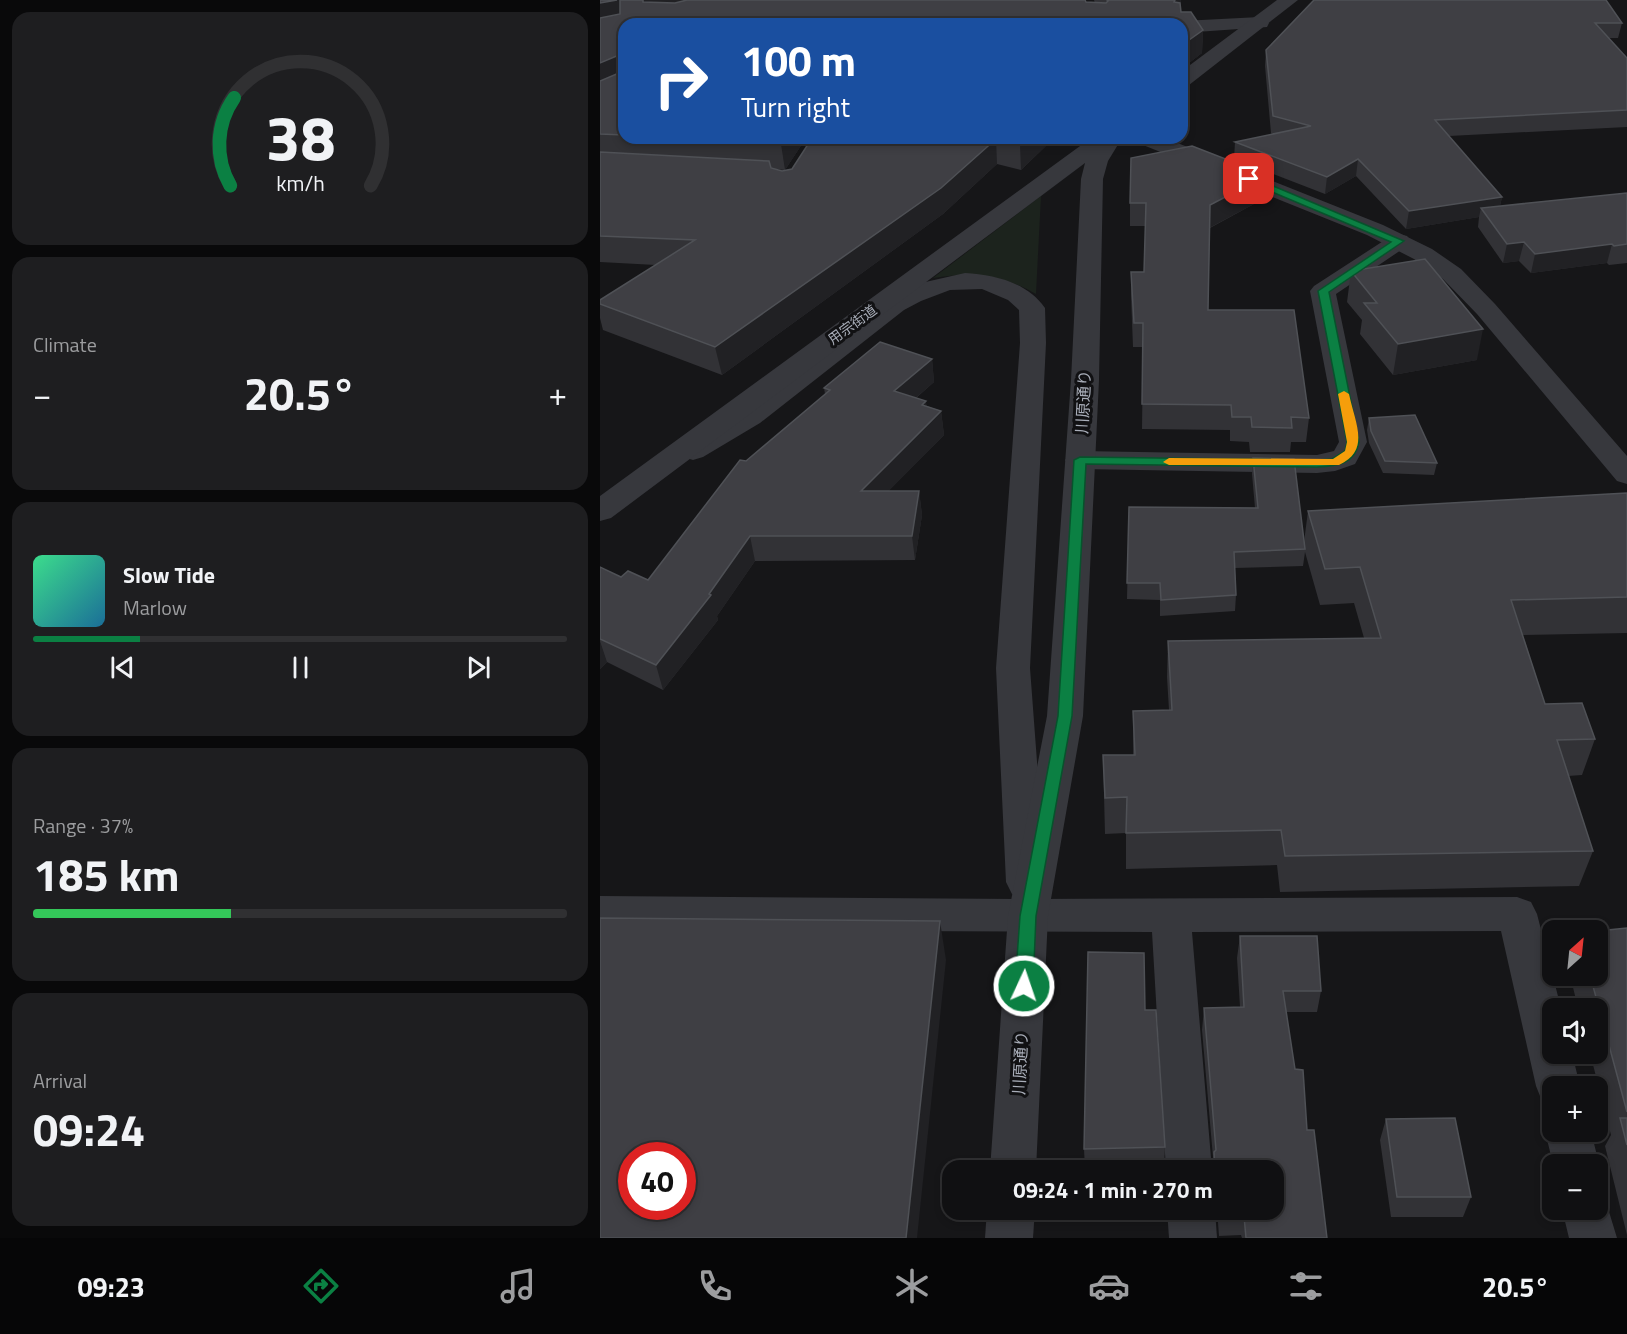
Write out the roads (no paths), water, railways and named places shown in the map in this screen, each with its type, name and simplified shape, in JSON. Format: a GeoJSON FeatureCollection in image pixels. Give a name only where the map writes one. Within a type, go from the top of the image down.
{"type":"FeatureCollection","features":[{"type":"Feature","properties":{"kind":"street"},"geometry":{"type":"LineString","coordinates":[[1188,77],[1289,0]]}},
{"type":"Feature","properties":{"kind":"street"},"geometry":{"type":"LineString","coordinates":[[1188,26],[1222,17],[1260,23]]}},
{"type":"Feature","properties":{"kind":"street","name":"用宗街道"},"geometry":{"type":"LineString","coordinates":[[600,511],[1097,144]]}},
{"type":"Feature","properties":{"kind":"street","name":"川原通り"},"geometry":{"type":"LineString","coordinates":[[1014,1160],[1028,916],[1065,716],[1080,460],[1092,179],[1097,161],[1108,144]]}},
{"type":"Feature","properties":{"kind":"street"},"geometry":{"type":"LineString","coordinates":[[1161,144],[1399,241],[1452,274],[1479,302],[1627,475]]}},
{"type":"Feature","properties":{"kind":"street"},"geometry":{"type":"LineString","coordinates":[[1080,460],[1317,464],[1335,463],[1346,457],[1351,452],[1353,442],[1323,291],[1399,241]]}},
{"type":"Feature","properties":{"kind":"street"},"geometry":{"type":"LineString","coordinates":[[640,481],[750,417],[895,305],[920,290],[948,282],[966,281],[989,284],[1007,289],[1022,298],[1032,308],[1033,344],[1013,668],[1028,916]]}},
{"type":"Feature","properties":{"kind":"street"},"geometry":{"type":"LineString","coordinates":[[600,913],[1028,916],[1517,914],[1556,1076]]}},
{"type":"Feature","properties":{"kind":"street"},"geometry":{"type":"LineString","coordinates":[[1171,915],[1188,1160]]}},
{"type":"Feature","properties":{"kind":"street"},"geometry":{"type":"LineString","coordinates":[[1010,1238],[1011,1220]]}},
{"type":"Feature","properties":{"kind":"street"},"geometry":{"type":"LineString","coordinates":[[1192,1220],[1193,1238]]}},
{"type":"Feature","properties":{"kind":"street"},"geometry":{"type":"LineString","coordinates":[[1589,1220],[1593,1238]]}}]}
